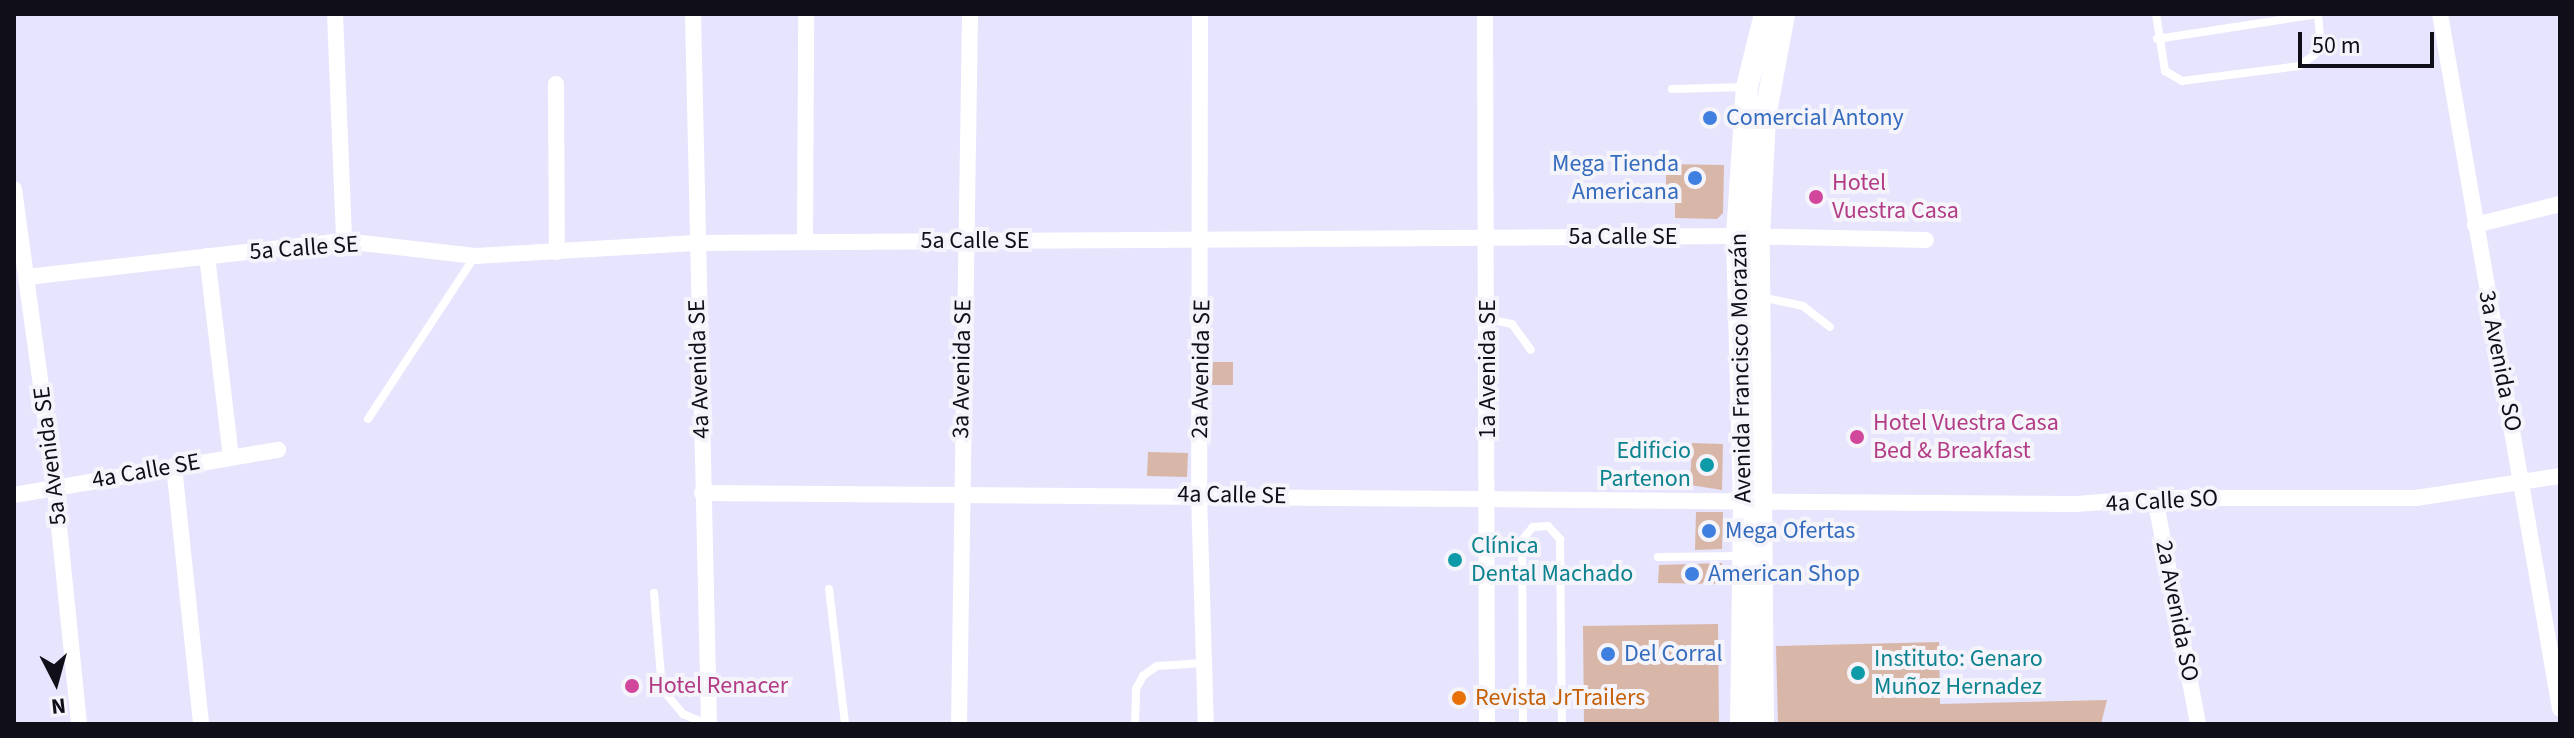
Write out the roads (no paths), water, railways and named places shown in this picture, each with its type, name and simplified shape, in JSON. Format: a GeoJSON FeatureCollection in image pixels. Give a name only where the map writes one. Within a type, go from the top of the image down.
{"type":"FeatureCollection","features":[{"type":"Feature","properties":{"kind":"main road","name":"Avenida Francisco Morazán"},"geometry":{"type":"LineString","coordinates":[[1763,724],[1753,503],[1747,87],[1765,14]]}},
{"type":"Feature","properties":{"kind":"main road","name":"Avenida Francisco Morazán"},"geometry":{"type":"LineString","coordinates":[[1741,724],[1743,556],[1753,503],[1760,297],[1748,236],[1784,14]]}},
{"type":"Feature","properties":{"kind":"street"},"geometry":{"type":"LineString","coordinates":[[335,14],[344,241]]}},
{"type":"Feature","properties":{"kind":"street","name":"4a Avenida SE"},"geometry":{"type":"LineString","coordinates":[[693,14],[695,243],[707,724]]}},
{"type":"Feature","properties":{"kind":"street"},"geometry":{"type":"LineString","coordinates":[[805,242],[806,14]]}},
{"type":"Feature","properties":{"kind":"street","name":"3a Avenida SE"},"geometry":{"type":"LineString","coordinates":[[959,724],[963,242],[970,14]]}},
{"type":"Feature","properties":{"kind":"street","name":"2a Avenida SE"},"geometry":{"type":"LineString","coordinates":[[1200,14],[1203,240],[1199,494],[1206,724]]}},
{"type":"Feature","properties":{"kind":"street","name":"1a Avenida SE"},"geometry":{"type":"LineString","coordinates":[[1485,14],[1489,238],[1487,724]]}},
{"type":"Feature","properties":{"kind":"street","name":"3a Avenida SO"},"geometry":{"type":"LineString","coordinates":[[2440,14],[2560,709]]}},
{"type":"Feature","properties":{"kind":"street"},"geometry":{"type":"LineString","coordinates":[[556,84],[557,252]]}},
{"type":"Feature","properties":{"kind":"street","name":"5a Avenida SE"},"geometry":{"type":"LineString","coordinates":[[14,189],[55,487],[79,724]]}},
{"type":"Feature","properties":{"kind":"street"},"geometry":{"type":"LineString","coordinates":[[2475,225],[2560,204]]}},
{"type":"Feature","properties":{"kind":"street","name":"5a Calle SE"},"geometry":{"type":"LineString","coordinates":[[27,277],[344,241],[475,256],[695,243],[1748,236],[1926,240]]}},
{"type":"Feature","properties":{"kind":"street"},"geometry":{"type":"LineString","coordinates":[[207,256],[231,456]]}},
{"type":"Feature","properties":{"kind":"street","name":"4a Calle SE"},"geometry":{"type":"LineString","coordinates":[[14,495],[278,450]]}},
{"type":"Feature","properties":{"kind":"street"},"geometry":{"type":"LineString","coordinates":[[174,466],[201,724]]}},
{"type":"Feature","properties":{"kind":"street","name":"4a Calle SO"},"geometry":{"type":"LineString","coordinates":[[1753,503],[2121,504],[2155,498],[2416,498],[2560,476]]}},
{"type":"Feature","properties":{"kind":"street","name":"4a Calle SE"},"geometry":{"type":"LineString","coordinates":[[702,493],[1199,494],[1753,503]]}},
{"type":"Feature","properties":{"kind":"street","name":"2a Avenida SO"},"geometry":{"type":"LineString","coordinates":[[2155,498],[2198,724]]}},
{"type":"Feature","properties":{"kind":"lane"},"geometry":{"type":"LineString","coordinates":[[2156,14],[2157,39],[2165,71],[2182,81],[2299,66],[2314,55],[2320,37],[2318,14],[2157,39]]}},
{"type":"Feature","properties":{"kind":"lane"},"geometry":{"type":"LineString","coordinates":[[1672,89],[1747,87]]}},
{"type":"Feature","properties":{"kind":"lane"},"geometry":{"type":"LineString","coordinates":[[368,419],[475,256]]}},
{"type":"Feature","properties":{"kind":"lane"},"geometry":{"type":"LineString","coordinates":[[1760,297],[1803,306],[1830,327]]}},
{"type":"Feature","properties":{"kind":"lane"},"geometry":{"type":"LineString","coordinates":[[1488,319],[1512,324],[1531,350]]}},
{"type":"Feature","properties":{"kind":"lane"},"geometry":{"type":"LineString","coordinates":[[1523,724],[1522,540],[1533,527],[1548,526],[1560,539],[1562,724]]}},
{"type":"Feature","properties":{"kind":"lane"},"geometry":{"type":"LineString","coordinates":[[1658,557],[1743,556]]}},
{"type":"Feature","properties":{"kind":"lane"},"geometry":{"type":"LineString","coordinates":[[829,589],[845,724]]}},
{"type":"Feature","properties":{"kind":"lane"},"geometry":{"type":"LineString","coordinates":[[654,593],[662,689],[683,714],[707,724]]}},
{"type":"Feature","properties":{"kind":"lane"},"geometry":{"type":"LineString","coordinates":[[1135,724],[1136,689],[1143,676],[1157,666],[1204,663]]}},
{"type":"Feature","properties":{"kind":"place","name":"Comercial Antony"},"geometry":{"type":"Point","coordinates":[1710,118]}},
{"type":"Feature","properties":{"kind":"place","name":"Mega Tienda Americana"},"geometry":{"type":"Point","coordinates":[1695,178]}},
{"type":"Feature","properties":{"kind":"place","name":"Hotel Vuestra Casa"},"geometry":{"type":"Point","coordinates":[1816,197]}},
{"type":"Feature","properties":{"kind":"place","name":"Hotel Vuestra Casa Bed & Breakfast"},"geometry":{"type":"Point","coordinates":[1857,437]}},
{"type":"Feature","properties":{"kind":"place","name":"Edificio Partenon"},"geometry":{"type":"Point","coordinates":[1707,465]}},
{"type":"Feature","properties":{"kind":"place","name":"Mega Ofertas"},"geometry":{"type":"Point","coordinates":[1709,531]}},
{"type":"Feature","properties":{"kind":"place","name":"Clínica Dental Machado"},"geometry":{"type":"Point","coordinates":[1455,560]}},
{"type":"Feature","properties":{"kind":"place","name":"American Shop"},"geometry":{"type":"Point","coordinates":[1692,574]}},
{"type":"Feature","properties":{"kind":"place","name":"Del Corral"},"geometry":{"type":"Point","coordinates":[1608,654]}},
{"type":"Feature","properties":{"kind":"place","name":"Instituto: Genaro Muñoz Hernadez"},"geometry":{"type":"Point","coordinates":[1858,673]}},
{"type":"Feature","properties":{"kind":"place","name":"Hotel Renacer"},"geometry":{"type":"Point","coordinates":[632,686]}},
{"type":"Feature","properties":{"kind":"place","name":"Revista JrTrailers"},"geometry":{"type":"Point","coordinates":[1459,698]}}]}
